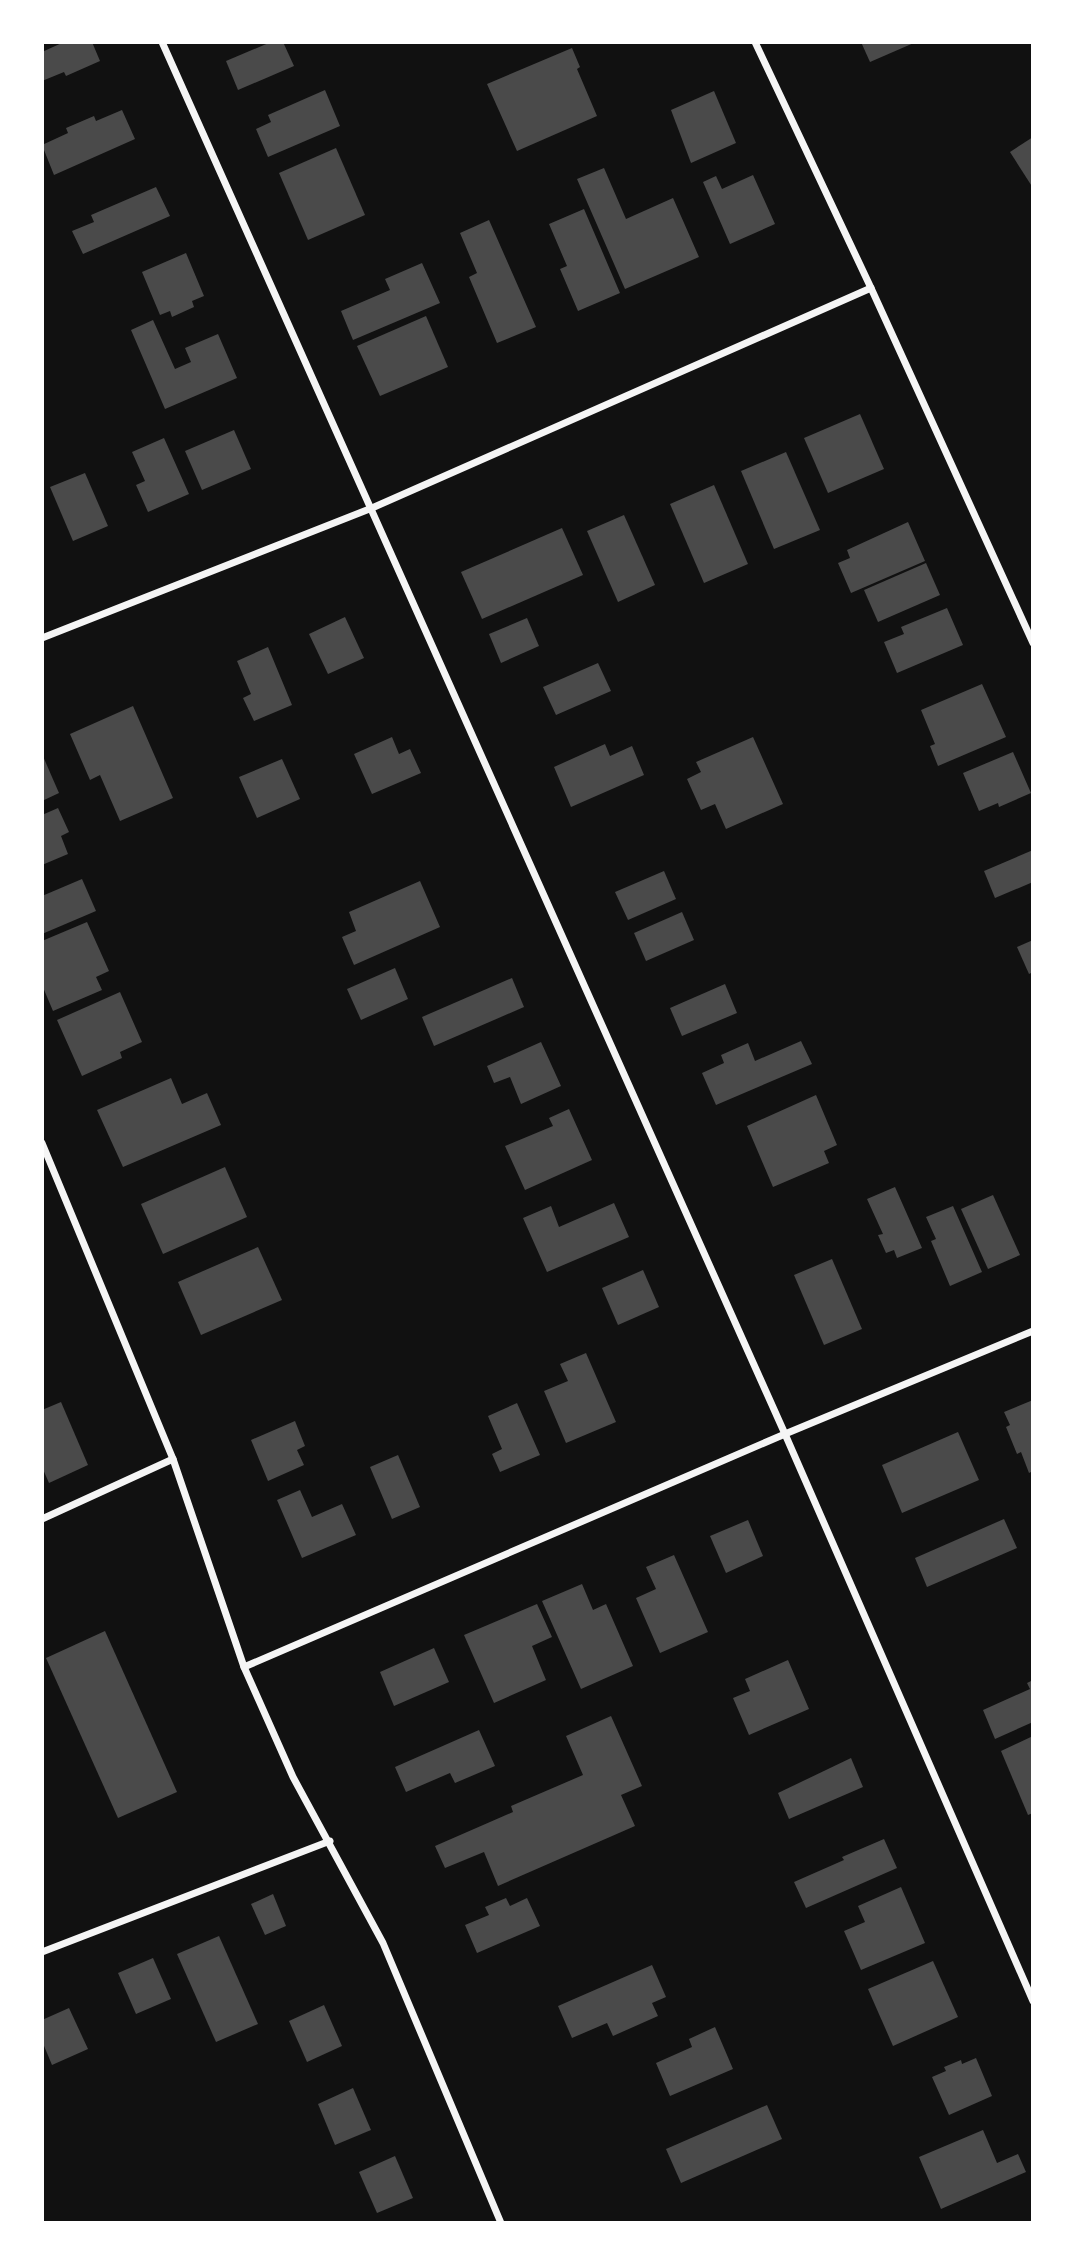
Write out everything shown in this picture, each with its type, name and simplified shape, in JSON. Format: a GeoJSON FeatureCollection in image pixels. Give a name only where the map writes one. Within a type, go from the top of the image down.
{"type":"FeatureCollection","features":[{"type":"Feature","properties":{"kind":"street"},"geometry":{"type":"LineString","coordinates":[[162,42],[785,1434],[1033,2001]]}},
{"type":"Feature","properties":{"kind":"street"},"geometry":{"type":"LineString","coordinates":[[754,42],[871,289],[1033,643]]}},
{"type":"Feature","properties":{"kind":"street"},"geometry":{"type":"LineString","coordinates":[[42,638],[372,508],[871,289]]}},
{"type":"Feature","properties":{"kind":"street"},"geometry":{"type":"LineString","coordinates":[[42,1143],[173,1459],[244,1667],[293,1777],[383,1943],[501,2223]]}},
{"type":"Feature","properties":{"kind":"street"},"geometry":{"type":"LineString","coordinates":[[244,1667],[785,1434],[1033,1331]]}},
{"type":"Feature","properties":{"kind":"street"},"geometry":{"type":"LineString","coordinates":[[42,1519],[173,1459]]}},
{"type":"Feature","properties":{"kind":"street"},"geometry":{"type":"LineString","coordinates":[[42,1952],[330,1841]]}},
{"type":"Feature","properties":{"kind":"building"},"geometry":{"type":"Polygon","coordinates":[[[64,42],[92,42],[100,61],[66,76],[64,72],[42,81],[42,52],[64,42]]]}},
{"type":"Feature","properties":{"kind":"building"},"geometry":{"type":"Polygon","coordinates":[[[271,42],[283,42],[294,66],[238,90],[226,61],[271,42]]]}},
{"type":"Feature","properties":{"kind":"building"},"geometry":{"type":"Polygon","coordinates":[[[861,42],[916,42],[870,62],[861,42]]]}},
{"type":"Feature","properties":{"kind":"building"},"geometry":{"type":"Polygon","coordinates":[[[572,48],[580,67],[577,69],[597,116],[517,151],[487,84],[572,48]]]}},
{"type":"Feature","properties":{"kind":"building"},"geometry":{"type":"Polygon","coordinates":[[[325,90],[340,126],[268,157],[256,129],[271,122],[268,115],[325,90]]]}},
{"type":"Feature","properties":{"kind":"building"},"geometry":{"type":"Polygon","coordinates":[[[714,91],[736,143],[691,163],[671,110],[714,91]]]}},
{"type":"Feature","properties":{"kind":"building"},"geometry":{"type":"Polygon","coordinates":[[[122,110],[135,139],[54,175],[42,145],[68,133],[66,128],[94,116],[96,121],[122,110]]]}},
{"type":"Feature","properties":{"kind":"building"},"geometry":{"type":"Polygon","coordinates":[[[1033,137],[1033,188],[1010,152],[1033,137]]]}},
{"type":"Feature","properties":{"kind":"building"},"geometry":{"type":"Polygon","coordinates":[[[336,148],[365,215],[308,240],[279,173],[336,148]]]}},
{"type":"Feature","properties":{"kind":"building"},"geometry":{"type":"Polygon","coordinates":[[[604,168],[626,219],[673,198],[699,257],[625,289],[577,179],[604,168]]]}},
{"type":"Feature","properties":{"kind":"building"},"geometry":{"type":"Polygon","coordinates":[[[753,175],[775,224],[730,244],[703,182],[716,176],[722,189],[753,175]]]}},
{"type":"Feature","properties":{"kind":"building"},"geometry":{"type":"Polygon","coordinates":[[[156,187],[170,216],[83,254],[72,231],[94,222],[91,215],[156,187]]]}},
{"type":"Feature","properties":{"kind":"building"},"geometry":{"type":"Polygon","coordinates":[[[584,209],[620,293],[578,311],[560,269],[567,266],[549,224],[584,209]]]}},
{"type":"Feature","properties":{"kind":"building"},"geometry":{"type":"Polygon","coordinates":[[[489,220],[536,327],[497,343],[469,277],[477,273],[460,233],[489,220]]]}},
{"type":"Feature","properties":{"kind":"building"},"geometry":{"type":"Polygon","coordinates":[[[186,253],[204,296],[192,301],[194,307],[172,317],[170,311],[160,315],[142,272],[186,253]]]}},
{"type":"Feature","properties":{"kind":"building"},"geometry":{"type":"Polygon","coordinates":[[[422,263],[440,303],[353,340],[341,311],[390,290],[385,279],[422,263]]]}},
{"type":"Feature","properties":{"kind":"building"},"geometry":{"type":"Polygon","coordinates":[[[426,316],[448,367],[380,396],[357,346],[426,316]]]}},
{"type":"Feature","properties":{"kind":"building"},"geometry":{"type":"Polygon","coordinates":[[[153,320],[175,369],[191,362],[185,348],[218,334],[237,378],[165,409],[131,330],[153,320]]]}},
{"type":"Feature","properties":{"kind":"building"},"geometry":{"type":"Polygon","coordinates":[[[860,414],[884,469],[828,493],[804,438],[860,414]]]}},
{"type":"Feature","properties":{"kind":"building"},"geometry":{"type":"Polygon","coordinates":[[[234,430],[251,469],[202,490],[185,451],[234,430]]]}},
{"type":"Feature","properties":{"kind":"building"},"geometry":{"type":"Polygon","coordinates":[[[164,438],[189,494],[148,512],[136,485],[145,481],[132,452],[164,438]]]}},
{"type":"Feature","properties":{"kind":"building"},"geometry":{"type":"Polygon","coordinates":[[[786,452],[820,530],[774,549],[741,471],[786,452]]]}},
{"type":"Feature","properties":{"kind":"building"},"geometry":{"type":"Polygon","coordinates":[[[85,473],[108,526],[73,541],[50,487],[85,473]]]}},
{"type":"Feature","properties":{"kind":"building"},"geometry":{"type":"Polygon","coordinates":[[[714,485],[748,564],[704,583],[670,504],[714,485]]]}},
{"type":"Feature","properties":{"kind":"building"},"geometry":{"type":"Polygon","coordinates":[[[624,515],[655,585],[618,602],[587,531],[624,515]]]}},
{"type":"Feature","properties":{"kind":"building"},"geometry":{"type":"Polygon","coordinates":[[[908,522],[925,561],[851,593],[838,563],[850,558],[847,550],[908,522]]]}},
{"type":"Feature","properties":{"kind":"building"},"geometry":{"type":"Polygon","coordinates":[[[562,528],[583,575],[482,619],[461,572],[562,528]]]}},
{"type":"Feature","properties":{"kind":"building"},"geometry":{"type":"Polygon","coordinates":[[[926,563],[940,595],[878,622],[864,590],[926,563]]]}},
{"type":"Feature","properties":{"kind":"building"},"geometry":{"type":"Polygon","coordinates":[[[947,608],[963,645],[897,673],[884,642],[904,634],[901,627],[947,608]]]}},
{"type":"Feature","properties":{"kind":"building"},"geometry":{"type":"Polygon","coordinates":[[[345,617],[364,658],[328,674],[309,634],[345,617]]]}},
{"type":"Feature","properties":{"kind":"building"},"geometry":{"type":"Polygon","coordinates":[[[527,618],[539,646],[501,663],[489,634],[527,618]]]}},
{"type":"Feature","properties":{"kind":"building"},"geometry":{"type":"Polygon","coordinates":[[[268,647],[292,705],[254,721],[243,698],[251,694],[237,661],[268,647]]]}},
{"type":"Feature","properties":{"kind":"building"},"geometry":{"type":"Polygon","coordinates":[[[598,663],[611,691],[556,715],[543,687],[598,663]]]}},
{"type":"Feature","properties":{"kind":"building"},"geometry":{"type":"Polygon","coordinates":[[[982,684],[1006,737],[938,766],[930,746],[935,744],[921,710],[982,684]]]}},
{"type":"Feature","properties":{"kind":"building"},"geometry":{"type":"Polygon","coordinates":[[[133,706],[173,798],[120,821],[100,775],[90,780],[70,734],[133,706]]]}},
{"type":"Feature","properties":{"kind":"building"},"geometry":{"type":"Polygon","coordinates":[[[392,737],[399,754],[410,749],[421,773],[372,794],[354,754],[392,737]]]}},
{"type":"Feature","properties":{"kind":"building"},"geometry":{"type":"Polygon","coordinates":[[[753,737],[783,804],[726,829],[715,804],[701,810],[687,779],[701,772],[696,762],[753,737]]]}},
{"type":"Feature","properties":{"kind":"building"},"geometry":{"type":"Polygon","coordinates":[[[605,744],[610,756],[632,746],[644,775],[571,807],[554,767],[605,744]]]}},
{"type":"Feature","properties":{"kind":"building"},"geometry":{"type":"Polygon","coordinates":[[[1013,752],[1031,793],[999,807],[998,803],[979,811],[963,773],[1013,752]]]}},
{"type":"Feature","properties":{"kind":"building"},"geometry":{"type":"Polygon","coordinates":[[[42,754],[59,793],[42,801],[42,754]]]}},
{"type":"Feature","properties":{"kind":"building"},"geometry":{"type":"Polygon","coordinates":[[[282,759],[300,799],[257,818],[239,777],[282,759]]]}},
{"type":"Feature","properties":{"kind":"building"},"geometry":{"type":"Polygon","coordinates":[[[58,808],[69,832],[61,836],[68,854],[42,865],[42,815],[58,808]]]}},
{"type":"Feature","properties":{"kind":"building"},"geometry":{"type":"Polygon","coordinates":[[[1033,850],[1033,882],[995,898],[984,871],[1033,850]]]}},
{"type":"Feature","properties":{"kind":"building"},"geometry":{"type":"Polygon","coordinates":[[[664,871],[676,899],[628,920],[615,892],[664,871]]]}},
{"type":"Feature","properties":{"kind":"building"},"geometry":{"type":"Polygon","coordinates":[[[82,879],[96,911],[42,934],[42,896],[82,879]]]}},
{"type":"Feature","properties":{"kind":"building"},"geometry":{"type":"Polygon","coordinates":[[[420,881],[440,927],[354,965],[342,937],[356,931],[349,912],[420,881]]]}},
{"type":"Feature","properties":{"kind":"building"},"geometry":{"type":"Polygon","coordinates":[[[682,912],[694,940],[646,961],[634,933],[682,912]]]}},
{"type":"Feature","properties":{"kind":"building"},"geometry":{"type":"Polygon","coordinates":[[[87,922],[109,971],[96,977],[102,990],[53,1011],[42,985],[42,941],[87,922]]]}},
{"type":"Feature","properties":{"kind":"building"},"geometry":{"type":"Polygon","coordinates":[[[1033,940],[1033,972],[1029,974],[1017,947],[1033,940]]]}},
{"type":"Feature","properties":{"kind":"building"},"geometry":{"type":"Polygon","coordinates":[[[395,968],[408,999],[361,1020],[347,989],[395,968]]]}},
{"type":"Feature","properties":{"kind":"building"},"geometry":{"type":"Polygon","coordinates":[[[512,978],[524,1007],[434,1046],[422,1017],[512,978]]]}},
{"type":"Feature","properties":{"kind":"building"},"geometry":{"type":"Polygon","coordinates":[[[725,984],[737,1013],[682,1036],[670,1008],[725,984]]]}},
{"type":"Feature","properties":{"kind":"building"},"geometry":{"type":"Polygon","coordinates":[[[120,992],[142,1042],[120,1052],[122,1058],[82,1076],[57,1020],[120,992]]]}},
{"type":"Feature","properties":{"kind":"building"},"geometry":{"type":"Polygon","coordinates":[[[801,1041],[812,1064],[716,1105],[702,1073],[724,1063],[721,1055],[748,1043],[755,1061],[801,1041]]]}},
{"type":"Feature","properties":{"kind":"building"},"geometry":{"type":"Polygon","coordinates":[[[541,1042],[561,1086],[521,1104],[510,1077],[494,1083],[487,1066],[541,1042]]]}},
{"type":"Feature","properties":{"kind":"building"},"geometry":{"type":"Polygon","coordinates":[[[171,1078],[182,1104],[207,1093],[221,1125],[123,1167],[97,1110],[171,1078]]]}},
{"type":"Feature","properties":{"kind":"building"},"geometry":{"type":"Polygon","coordinates":[[[816,1095],[837,1145],[824,1151],[829,1163],[773,1187],[747,1126],[816,1095]]]}},
{"type":"Feature","properties":{"kind":"building"},"geometry":{"type":"Polygon","coordinates":[[[569,1109],[592,1160],[525,1190],[505,1146],[553,1126],[549,1118],[569,1109]]]}},
{"type":"Feature","properties":{"kind":"building"},"geometry":{"type":"Polygon","coordinates":[[[225,1167],[247,1217],[163,1254],[141,1204],[225,1167]]]}},
{"type":"Feature","properties":{"kind":"building"},"geometry":{"type":"Polygon","coordinates":[[[895,1187],[922,1248],[897,1258],[894,1250],[886,1253],[878,1235],[883,1234],[867,1199],[895,1187]]]}},
{"type":"Feature","properties":{"kind":"building"},"geometry":{"type":"Polygon","coordinates":[[[993,1195],[1020,1255],[988,1269],[961,1209],[993,1195]]]}},
{"type":"Feature","properties":{"kind":"building"},"geometry":{"type":"Polygon","coordinates":[[[614,1203],[629,1237],[547,1272],[523,1218],[551,1206],[559,1227],[614,1203]]]}},
{"type":"Feature","properties":{"kind":"building"},"geometry":{"type":"Polygon","coordinates":[[[953,1206],[982,1272],[950,1286],[931,1241],[936,1239],[926,1217],[953,1206]]]}},
{"type":"Feature","properties":{"kind":"building"},"geometry":{"type":"Polygon","coordinates":[[[258,1247],[282,1300],[201,1335],[178,1282],[258,1247]]]}},
{"type":"Feature","properties":{"kind":"building"},"geometry":{"type":"Polygon","coordinates":[[[832,1259],[862,1329],[824,1345],[794,1275],[832,1259]]]}},
{"type":"Feature","properties":{"kind":"building"},"geometry":{"type":"Polygon","coordinates":[[[643,1270],[659,1307],[618,1325],[602,1288],[643,1270]]]}},
{"type":"Feature","properties":{"kind":"building"},"geometry":{"type":"Polygon","coordinates":[[[586,1353],[616,1422],[566,1443],[544,1391],[568,1381],[560,1364],[586,1353]]]}},
{"type":"Feature","properties":{"kind":"building"},"geometry":{"type":"Polygon","coordinates":[[[1033,1400],[1033,1471],[1029,1473],[1021,1452],[1017,1454],[1006,1427],[1010,1425],[1004,1412],[1033,1400]]]}},
{"type":"Feature","properties":{"kind":"building"},"geometry":{"type":"Polygon","coordinates":[[[61,1402],[88,1465],[49,1483],[42,1467],[42,1410],[61,1402]]]}},
{"type":"Feature","properties":{"kind":"building"},"geometry":{"type":"Polygon","coordinates":[[[517,1403],[540,1455],[500,1472],[492,1454],[502,1449],[488,1416],[517,1403]]]}},
{"type":"Feature","properties":{"kind":"building"},"geometry":{"type":"Polygon","coordinates":[[[295,1421],[305,1446],[297,1450],[304,1465],[268,1481],[251,1440],[295,1421]]]}},
{"type":"Feature","properties":{"kind":"building"},"geometry":{"type":"Polygon","coordinates":[[[958,1432],[979,1480],[902,1513],[882,1465],[958,1432]]]}},
{"type":"Feature","properties":{"kind":"building"},"geometry":{"type":"Polygon","coordinates":[[[398,1455],[420,1507],[392,1519],[370,1467],[398,1455]]]}},
{"type":"Feature","properties":{"kind":"building"},"geometry":{"type":"Polygon","coordinates":[[[300,1490],[312,1517],[342,1504],[356,1535],[302,1558],[277,1500],[300,1490]]]}},
{"type":"Feature","properties":{"kind":"building"},"geometry":{"type":"Polygon","coordinates":[[[1004,1519],[1017,1548],[927,1587],[915,1558],[1004,1519]]]}},
{"type":"Feature","properties":{"kind":"building"},"geometry":{"type":"Polygon","coordinates":[[[748,1520],[763,1556],[726,1573],[710,1536],[748,1520]]]}},
{"type":"Feature","properties":{"kind":"building"},"geometry":{"type":"Polygon","coordinates":[[[674,1555],[708,1632],[660,1653],[636,1598],[656,1589],[646,1567],[674,1555]]]}},
{"type":"Feature","properties":{"kind":"building"},"geometry":{"type":"Polygon","coordinates":[[[582,1584],[593,1610],[606,1604],[633,1666],[581,1689],[542,1601],[582,1584]]]}},
{"type":"Feature","properties":{"kind":"building"},"geometry":{"type":"Polygon","coordinates":[[[537,1604],[552,1637],[532,1646],[546,1680],[494,1703],[464,1635],[537,1604]]]}},
{"type":"Feature","properties":{"kind":"building"},"geometry":{"type":"Polygon","coordinates":[[[105,1631],[177,1792],[118,1818],[46,1658],[105,1631]]]}},
{"type":"Feature","properties":{"kind":"building"},"geometry":{"type":"Polygon","coordinates":[[[434,1648],[449,1682],[394,1706],[380,1672],[434,1648]]]}},
{"type":"Feature","properties":{"kind":"building"},"geometry":{"type":"Polygon","coordinates":[[[788,1660],[809,1709],[749,1735],[733,1698],[750,1691],[745,1679],[788,1660]]]}},
{"type":"Feature","properties":{"kind":"building"},"geometry":{"type":"Polygon","coordinates":[[[1033,1680],[1033,1722],[995,1739],[983,1710],[1030,1689],[1027,1683],[1033,1680]]]}},
{"type":"Feature","properties":{"kind":"building"},"geometry":{"type":"Polygon","coordinates":[[[611,1716],[642,1786],[621,1795],[635,1826],[498,1886],[484,1852],[445,1868],[435,1846],[513,1812],[511,1806],[583,1775],[566,1736],[611,1716]]]}},
{"type":"Feature","properties":{"kind":"building"},"geometry":{"type":"Polygon","coordinates":[[[479,1730],[495,1766],[455,1783],[450,1773],[406,1792],[395,1767],[479,1730]]]}},
{"type":"Feature","properties":{"kind":"building"},"geometry":{"type":"Polygon","coordinates":[[[1033,1736],[1033,1813],[1028,1815],[1001,1751],[1033,1736]]]}},
{"type":"Feature","properties":{"kind":"building"},"geometry":{"type":"Polygon","coordinates":[[[851,1758],[863,1787],[789,1819],[778,1793],[851,1758]]]}},
{"type":"Feature","properties":{"kind":"building"},"geometry":{"type":"Polygon","coordinates":[[[884,1839],[897,1868],[806,1908],[794,1882],[884,1839]]]}},
{"type":"Feature","properties":{"kind":"building"},"geometry":{"type":"Polygon","coordinates":[[[901,1887],[925,1943],[861,1970],[844,1931],[865,1922],[858,1906],[901,1887]]]}},
{"type":"Feature","properties":{"kind":"building"},"geometry":{"type":"Polygon","coordinates":[[[273,1894],[286,1926],[265,1935],[251,1904],[273,1894]]]}},
{"type":"Feature","properties":{"kind":"building"},"geometry":{"type":"Polygon","coordinates":[[[506,1898],[510,1906],[527,1898],[540,1926],[477,1953],[465,1925],[489,1915],[485,1907],[506,1898]]]}},
{"type":"Feature","properties":{"kind":"building"},"geometry":{"type":"Polygon","coordinates":[[[219,1936],[258,2024],[216,2042],[177,1954],[219,1936]]]}},
{"type":"Feature","properties":{"kind":"building"},"geometry":{"type":"Polygon","coordinates":[[[153,1958],[171,1999],[136,2014],[118,1973],[153,1958]]]}},
{"type":"Feature","properties":{"kind":"building"},"geometry":{"type":"Polygon","coordinates":[[[933,1961],[958,2017],[893,2046],[868,1989],[933,1961]]]}},
{"type":"Feature","properties":{"kind":"building"},"geometry":{"type":"Polygon","coordinates":[[[652,1965],[666,1997],[652,2003],[658,2016],[613,2036],[607,2023],[572,2038],[558,2006],[652,1965]]]}},
{"type":"Feature","properties":{"kind":"building"},"geometry":{"type":"Polygon","coordinates":[[[324,2005],[342,2046],[307,2062],[289,2021],[324,2005]]]}},
{"type":"Feature","properties":{"kind":"building"},"geometry":{"type":"Polygon","coordinates":[[[69,2008],[88,2049],[52,2065],[42,2041],[42,2020],[69,2008]]]}},
{"type":"Feature","properties":{"kind":"building"},"geometry":{"type":"Polygon","coordinates":[[[715,2027],[733,2069],[670,2096],[656,2063],[692,2047],[689,2039],[715,2027]]]}},
{"type":"Feature","properties":{"kind":"building"},"geometry":{"type":"Polygon","coordinates":[[[976,2058],[992,2096],[949,2115],[932,2077],[946,2071],[944,2067],[961,2060],[962,2064],[976,2058]]]}},
{"type":"Feature","properties":{"kind":"building"},"geometry":{"type":"Polygon","coordinates":[[[353,2088],[371,2130],[335,2145],[318,2104],[353,2088]]]}},
{"type":"Feature","properties":{"kind":"building"},"geometry":{"type":"Polygon","coordinates":[[[767,2105],[782,2139],[681,2183],[666,2149],[767,2105]]]}},
{"type":"Feature","properties":{"kind":"building"},"geometry":{"type":"Polygon","coordinates":[[[983,2130],[997,2163],[1018,2154],[1026,2172],[941,2209],[919,2157],[983,2130]]]}},
{"type":"Feature","properties":{"kind":"building"},"geometry":{"type":"Polygon","coordinates":[[[395,2156],[413,2198],[377,2213],[359,2172],[395,2156]]]}}]}
